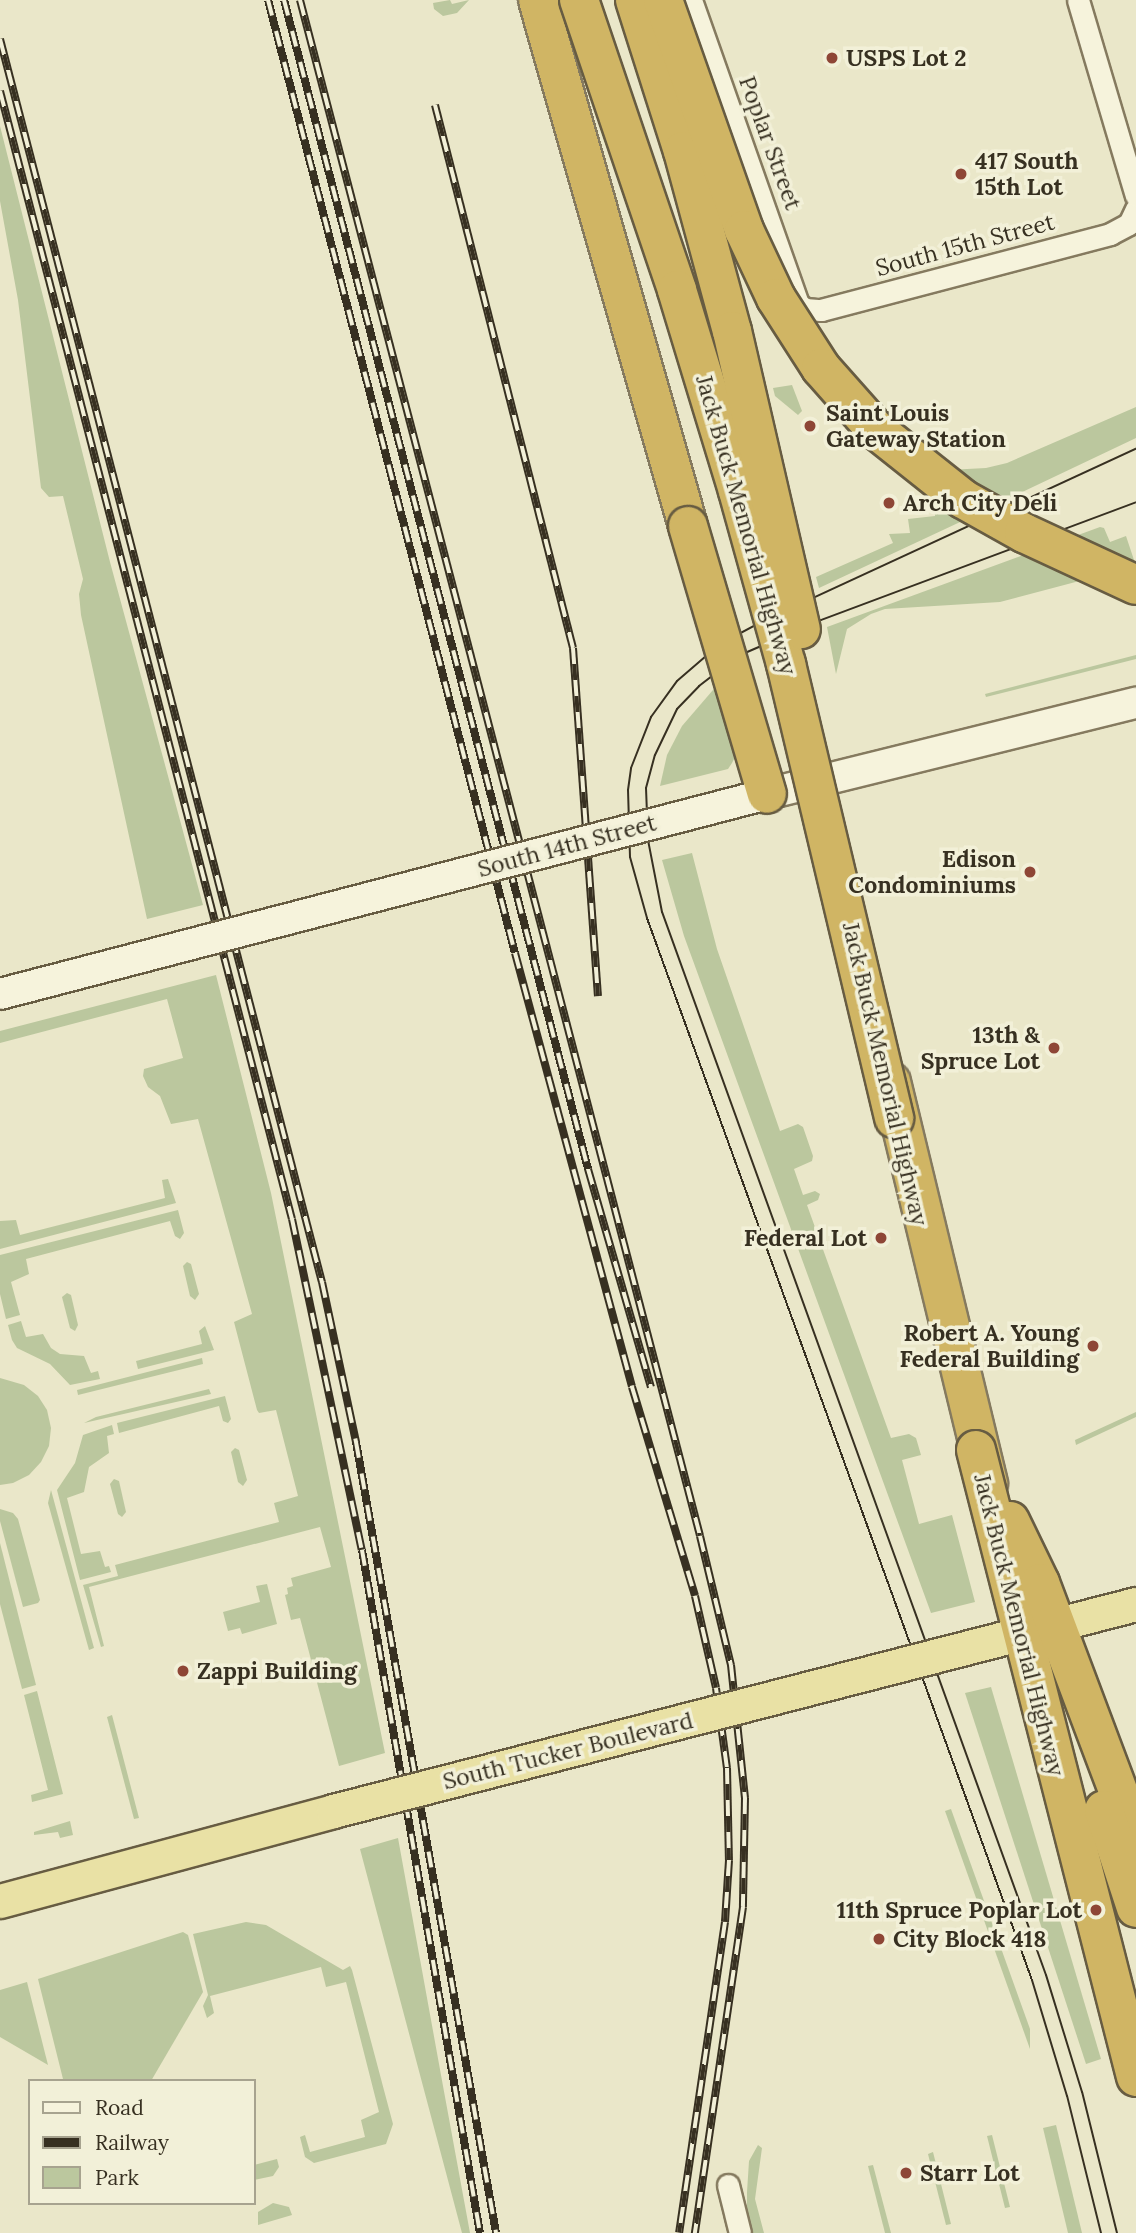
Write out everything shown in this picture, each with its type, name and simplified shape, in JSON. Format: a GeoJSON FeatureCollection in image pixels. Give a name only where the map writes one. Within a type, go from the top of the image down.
{"type":"FeatureCollection","features":[{"type":"Feature","properties":{"kind":"highway"},"geometry":{"type":"LineString","coordinates":[[538,0],[779,791]]}},
{"type":"Feature","properties":{"kind":"highway","name":"Jack Buck Memorial Highway"},"geometry":{"type":"LineString","coordinates":[[579,0],[705,381],[786,664],[975,1450],[1136,2077]]}},
{"type":"Feature","properties":{"kind":"highway","name":"Jack Buck Memorial Highway"},"geometry":{"type":"LineString","coordinates":[[635,0],[705,229],[765,468],[799,620],[898,1117],[1093,1906],[1136,2055]]}},
{"type":"Feature","properties":{"kind":"highway"},"geometry":{"type":"LineString","coordinates":[[663,0],[744,230],[776,298],[821,368],[875,429],[963,499],[1048,545],[1136,585]]}},
{"type":"Feature","properties":{"kind":"highway"},"geometry":{"type":"LineString","coordinates":[[975,1450],[1040,1583],[1136,1839]]}},
{"type":"Feature","properties":{"kind":"highway"},"geometry":{"type":"LineString","coordinates":[[1007,1559],[1030,1600],[1063,1675],[1136,1908]]}},
{"type":"Feature","properties":{"kind":"main road","name":"South 14th Street"},"geometry":{"type":"LineString","coordinates":[[0,994],[779,791],[1136,703]]}},
{"type":"Feature","properties":{"kind":"main road","name":"South Tucker Boulevard"},"geometry":{"type":"LineString","coordinates":[[0,1901],[360,1804],[1136,1604]]}},
{"type":"Feature","properties":{"kind":"street","name":"Poplar Street"},"geometry":{"type":"LineString","coordinates":[[691,0],[798,304]]}},
{"type":"Feature","properties":{"kind":"street"},"geometry":{"type":"LineString","coordinates":[[1078,0],[1136,196]]}},
{"type":"Feature","properties":{"kind":"street","name":"South 15th Street"},"geometry":{"type":"LineString","coordinates":[[798,304],[805,309],[821,310],[1110,234],[1129,224],[1136,209]]}},
{"type":"Feature","properties":{"kind":"street"},"geometry":{"type":"LineString","coordinates":[[728,2185],[740,2233]]}},
{"type":"Feature","properties":{"kind":"green space"},"geometry":{"type":"Polygon","coordinates":[[[450,0],[452,4],[469,0],[457,13],[443,16],[434,9],[433,3],[450,0]]]}},
{"type":"Feature","properties":{"kind":"green space"},"geometry":{"type":"Polygon","coordinates":[[[0,126],[110,562],[203,905],[147,919],[81,615],[79,594],[83,579],[63,496],[49,497],[41,488],[18,300],[0,201],[0,126]]]}},
{"type":"Feature","properties":{"kind":"green space"},"geometry":{"type":"Polygon","coordinates":[[[792,385],[802,411],[798,415],[775,396],[773,388],[792,385]]]}},
{"type":"Feature","properties":{"kind":"green space"},"geometry":{"type":"Polygon","coordinates":[[[1136,407],[1136,438],[999,503],[948,470],[986,468],[1007,463],[1136,407]]]}},
{"type":"Feature","properties":{"kind":"green space"},"geometry":{"type":"Polygon","coordinates":[[[934,490],[973,516],[819,588],[816,577],[893,543],[889,534],[910,533],[908,519],[935,516],[934,490]]]}},
{"type":"Feature","properties":{"kind":"green space"},"geometry":{"type":"Polygon","coordinates":[[[1100,527],[1104,528],[1110,542],[1126,536],[1136,566],[1000,602],[885,609],[871,614],[847,629],[836,674],[827,627],[1100,527]]]}},
{"type":"Feature","properties":{"kind":"green space"},"geometry":{"type":"Polygon","coordinates":[[[1136,655],[1136,659],[986,697],[985,694],[1136,655]]]}},
{"type":"Feature","properties":{"kind":"green space"},"geometry":{"type":"Polygon","coordinates":[[[719,683],[736,755],[732,763],[728,769],[660,786],[667,755],[682,726],[719,683]]]}},
{"type":"Feature","properties":{"kind":"green space"},"geometry":{"type":"Polygon","coordinates":[[[692,853],[717,949],[780,1131],[798,1124],[803,1127],[813,1156],[812,1161],[794,1169],[803,1195],[815,1191],[820,1194],[818,1200],[807,1205],[891,1438],[909,1434],[916,1438],[921,1455],[902,1460],[919,1524],[952,1515],[975,1602],[931,1613],[684,936],[662,860],[692,853]]]}},
{"type":"Feature","properties":{"kind":"green space"},"geometry":{"type":"Polygon","coordinates":[[[216,975],[271,1193],[385,1753],[339,1766],[300,1618],[291,1620],[285,1595],[288,1594],[287,1588],[293,1586],[291,1578],[331,1567],[320,1527],[89,1587],[104,1646],[101,1647],[83,1585],[118,1576],[115,1565],[279,1522],[274,1503],[298,1496],[276,1410],[259,1413],[257,1410],[234,1322],[252,1314],[198,1119],[171,1124],[160,1096],[148,1087],[143,1076],[144,1069],[183,1058],[167,999],[0,1043],[0,1031],[216,975]]]}},
{"type":"Feature","properties":{"kind":"green space"},"geometry":{"type":"Polygon","coordinates":[[[168,1179],[176,1203],[0,1249],[0,1221],[16,1220],[20,1235],[165,1198],[162,1180],[168,1179]]]}},
{"type":"Feature","properties":{"kind":"green space"},"geometry":{"type":"Polygon","coordinates":[[[178,1210],[184,1233],[180,1239],[175,1236],[170,1221],[26,1259],[29,1274],[11,1282],[20,1315],[6,1319],[0,1294],[0,1255],[178,1210]]]}},
{"type":"Feature","properties":{"kind":"green space"},"geometry":{"type":"Polygon","coordinates":[[[187,1262],[191,1264],[199,1294],[195,1300],[190,1296],[183,1266],[187,1262]]]}},
{"type":"Feature","properties":{"kind":"green space"},"geometry":{"type":"Polygon","coordinates":[[[67,1293],[71,1295],[78,1325],[75,1331],[70,1328],[62,1297],[67,1293]]]}},
{"type":"Feature","properties":{"kind":"green space"},"geometry":{"type":"Polygon","coordinates":[[[21,1321],[26,1337],[43,1334],[51,1348],[60,1354],[84,1356],[91,1373],[98,1371],[100,1379],[70,1385],[50,1364],[17,1348],[8,1325],[21,1321]]]}},
{"type":"Feature","properties":{"kind":"green space"},"geometry":{"type":"Polygon","coordinates":[[[205,1326],[214,1350],[138,1369],[136,1361],[202,1344],[199,1331],[205,1326]]]}},
{"type":"Feature","properties":{"kind":"green space"},"geometry":{"type":"Polygon","coordinates":[[[202,1358],[203,1364],[78,1395],[77,1390],[202,1358]]]}},
{"type":"Feature","properties":{"kind":"green space"},"geometry":{"type":"Polygon","coordinates":[[[0,1378],[24,1385],[38,1396],[47,1410],[51,1428],[49,1446],[41,1462],[29,1475],[13,1483],[0,1485],[0,1378]]]}},
{"type":"Feature","properties":{"kind":"green space"},"geometry":{"type":"Polygon","coordinates":[[[209,1389],[211,1394],[84,1423],[96,1417],[209,1389]]]}},
{"type":"Feature","properties":{"kind":"green space"},"geometry":{"type":"Polygon","coordinates":[[[225,1396],[231,1419],[228,1423],[223,1421],[219,1406],[119,1433],[117,1423],[225,1396]]]}},
{"type":"Feature","properties":{"kind":"green space"},"geometry":{"type":"Polygon","coordinates":[[[1136,1412],[1136,1417],[1076,1445],[1075,1440],[1136,1412]]]}},
{"type":"Feature","properties":{"kind":"green space"},"geometry":{"type":"Polygon","coordinates":[[[112,1425],[114,1434],[107,1436],[109,1453],[89,1467],[84,1492],[67,1498],[81,1554],[100,1551],[105,1567],[109,1566],[111,1572],[80,1580],[57,1490],[75,1463],[83,1435],[112,1425]]]}},
{"type":"Feature","properties":{"kind":"green space"},"geometry":{"type":"Polygon","coordinates":[[[235,1448],[239,1450],[247,1480],[243,1486],[238,1482],[231,1452],[235,1448]]]}},
{"type":"Feature","properties":{"kind":"green space"},"geometry":{"type":"Polygon","coordinates":[[[114,1479],[119,1481],[126,1512],[122,1517],[118,1514],[110,1484],[114,1479]]]}},
{"type":"Feature","properties":{"kind":"green space"},"geometry":{"type":"Polygon","coordinates":[[[51,1490],[94,1648],[89,1650],[48,1503],[51,1490]]]}},
{"type":"Feature","properties":{"kind":"green space"},"geometry":{"type":"Polygon","coordinates":[[[0,1509],[13,1513],[18,1519],[40,1600],[38,1603],[23,1607],[0,1521],[0,1509]]]}},
{"type":"Feature","properties":{"kind":"green space"},"geometry":{"type":"Polygon","coordinates":[[[0,1543],[36,1685],[22,1689],[0,1604],[0,1543]]]}},
{"type":"Feature","properties":{"kind":"green space"},"geometry":{"type":"Polygon","coordinates":[[[267,1584],[277,1624],[242,1634],[240,1628],[228,1631],[223,1612],[260,1602],[256,1586],[267,1584]]]}},
{"type":"Feature","properties":{"kind":"green space"},"geometry":{"type":"Polygon","coordinates":[[[991,1687],[1101,2059],[1086,2064],[965,1693],[991,1687]]]}},
{"type":"Feature","properties":{"kind":"green space"},"geometry":{"type":"Polygon","coordinates":[[[37,1691],[63,1794],[32,1802],[31,1795],[48,1790],[24,1695],[37,1691]]]}},
{"type":"Feature","properties":{"kind":"green space"},"geometry":{"type":"Polygon","coordinates":[[[112,1715],[139,1818],[134,1819],[107,1717],[112,1715]]]}},
{"type":"Feature","properties":{"kind":"green space"},"geometry":{"type":"Polygon","coordinates":[[[951,1809],[1030,2029],[1030,2049],[945,1811],[951,1809]]]}},
{"type":"Feature","properties":{"kind":"green space"},"geometry":{"type":"Polygon","coordinates":[[[70,1821],[73,1835],[60,1838],[58,1832],[34,1835],[34,1832],[70,1821]]]}},
{"type":"Feature","properties":{"kind":"green space"},"geometry":{"type":"Polygon","coordinates":[[[398,1838],[470,2233],[462,2233],[360,1849],[398,1838]]]}},
{"type":"Feature","properties":{"kind":"green space"},"geometry":{"type":"Polygon","coordinates":[[[246,1922],[266,1925],[343,1970],[350,1966],[393,2124],[386,2144],[314,2163],[305,2157],[300,2137],[305,2135],[310,2152],[365,2137],[361,2120],[379,2112],[346,1982],[326,1987],[321,1967],[210,1996],[214,2013],[207,2018],[203,2006],[208,1995],[193,1934],[246,1922]]]}},
{"type":"Feature","properties":{"kind":"green space"},"geometry":{"type":"Polygon","coordinates":[[[183,1932],[188,1935],[203,1992],[152,2079],[63,2079],[38,1979],[183,1932]]]}},
{"type":"Feature","properties":{"kind":"green space"},"geometry":{"type":"Polygon","coordinates":[[[27,1982],[48,2065],[0,2037],[0,1990],[27,1982]]]}},
{"type":"Feature","properties":{"kind":"green space"},"geometry":{"type":"Polygon","coordinates":[[[1056,2125],[1082,2233],[1068,2233],[1043,2128],[1056,2125]]]}},
{"type":"Feature","properties":{"kind":"green space"},"geometry":{"type":"Polygon","coordinates":[[[992,2135],[1010,2207],[1005,2208],[987,2136],[992,2135]]]}},
{"type":"Feature","properties":{"kind":"green space"},"geometry":{"type":"Polygon","coordinates":[[[758,2145],[762,2148],[755,2199],[764,2233],[751,2233],[747,2221],[749,2161],[758,2145]]]}},
{"type":"Feature","properties":{"kind":"green space"},"geometry":{"type":"Polygon","coordinates":[[[933,2152],[951,2224],[946,2225],[928,2154],[933,2152]]]}},
{"type":"Feature","properties":{"kind":"green space"},"geometry":{"type":"Polygon","coordinates":[[[277,2159],[279,2167],[273,2176],[256,2180],[256,2164],[277,2159]]]}},
{"type":"Feature","properties":{"kind":"green space"},"geometry":{"type":"Polygon","coordinates":[[[873,2165],[891,2233],[885,2233],[868,2166],[873,2165]]]}},
{"type":"Feature","properties":{"kind":"green space"},"geometry":{"type":"Polygon","coordinates":[[[273,2203],[289,2207],[292,2215],[258,2225],[258,2212],[273,2203]]]}},
{"type":"Feature","properties":{"kind":"tram line"},"geometry":{"type":"LineString","coordinates":[[1101,2233],[1067,2096],[1032,1980],[647,918],[630,857],[628,790],[631,768],[651,717],[677,681],[720,644],[761,622],[1136,449]]}},
{"type":"Feature","properties":{"kind":"tram line"},"geometry":{"type":"LineString","coordinates":[[1117,2233],[1082,2092],[1046,1975],[662,912],[648,840],[646,788],[655,755],[677,709],[699,686],[738,656],[821,620],[1136,502]]}},
{"type":"Feature","properties":{"kind":"railway"},"geometry":{"type":"LineString","coordinates":[[268,0],[515,953],[632,1387],[695,1596],[716,1688],[727,1768],[729,1860],[725,1922],[679,2233]]}},
{"type":"Feature","properties":{"kind":"railway"},"geometry":{"type":"LineString","coordinates":[[284,0],[588,1169],[651,1387]]}},
{"type":"Feature","properties":{"kind":"railway"},"geometry":{"type":"LineString","coordinates":[[300,0],[700,1536],[731,1665],[745,1798],[743,1907],[695,2233]]}},
{"type":"Feature","properties":{"kind":"railway"},"geometry":{"type":"LineString","coordinates":[[0,39],[322,1282],[356,1442],[496,2233]]}},
{"type":"Feature","properties":{"kind":"railway"},"geometry":{"type":"LineString","coordinates":[[0,91],[292,1219],[362,1550],[480,2233]]}},
{"type":"Feature","properties":{"kind":"railway"},"geometry":{"type":"LineString","coordinates":[[435,105],[573,648],[598,996]]}},
{"type":"Feature","properties":{"kind":"place","name":"USPS Lot 2"},"geometry":{"type":"Point","coordinates":[832,58]}},
{"type":"Feature","properties":{"kind":"place","name":"417 South 15th Lot"},"geometry":{"type":"Point","coordinates":[961,174]}},
{"type":"Feature","properties":{"kind":"place","name":"Saint Louis Gateway Station"},"geometry":{"type":"Point","coordinates":[810,426]}},
{"type":"Feature","properties":{"kind":"place","name":"Arch City Deli"},"geometry":{"type":"Point","coordinates":[889,503]}},
{"type":"Feature","properties":{"kind":"place","name":"Edison Condominiums"},"geometry":{"type":"Point","coordinates":[1030,872]}},
{"type":"Feature","properties":{"kind":"place","name":"13th & Spruce Lot"},"geometry":{"type":"Point","coordinates":[1054,1048]}},
{"type":"Feature","properties":{"kind":"place","name":"Federal Lot"},"geometry":{"type":"Point","coordinates":[881,1238]}},
{"type":"Feature","properties":{"kind":"place","name":"Robert A. Young Federal Building"},"geometry":{"type":"Point","coordinates":[1093,1346]}},
{"type":"Feature","properties":{"kind":"place","name":"Zappi Building"},"geometry":{"type":"Point","coordinates":[183,1671]}},
{"type":"Feature","properties":{"kind":"place","name":"11th Spruce Poplar Lot"},"geometry":{"type":"Point","coordinates":[1096,1910]}},
{"type":"Feature","properties":{"kind":"place","name":"City Block 418"},"geometry":{"type":"Point","coordinates":[879,1939]}},
{"type":"Feature","properties":{"kind":"place","name":"Starr Lot"},"geometry":{"type":"Point","coordinates":[906,2173]}}]}
